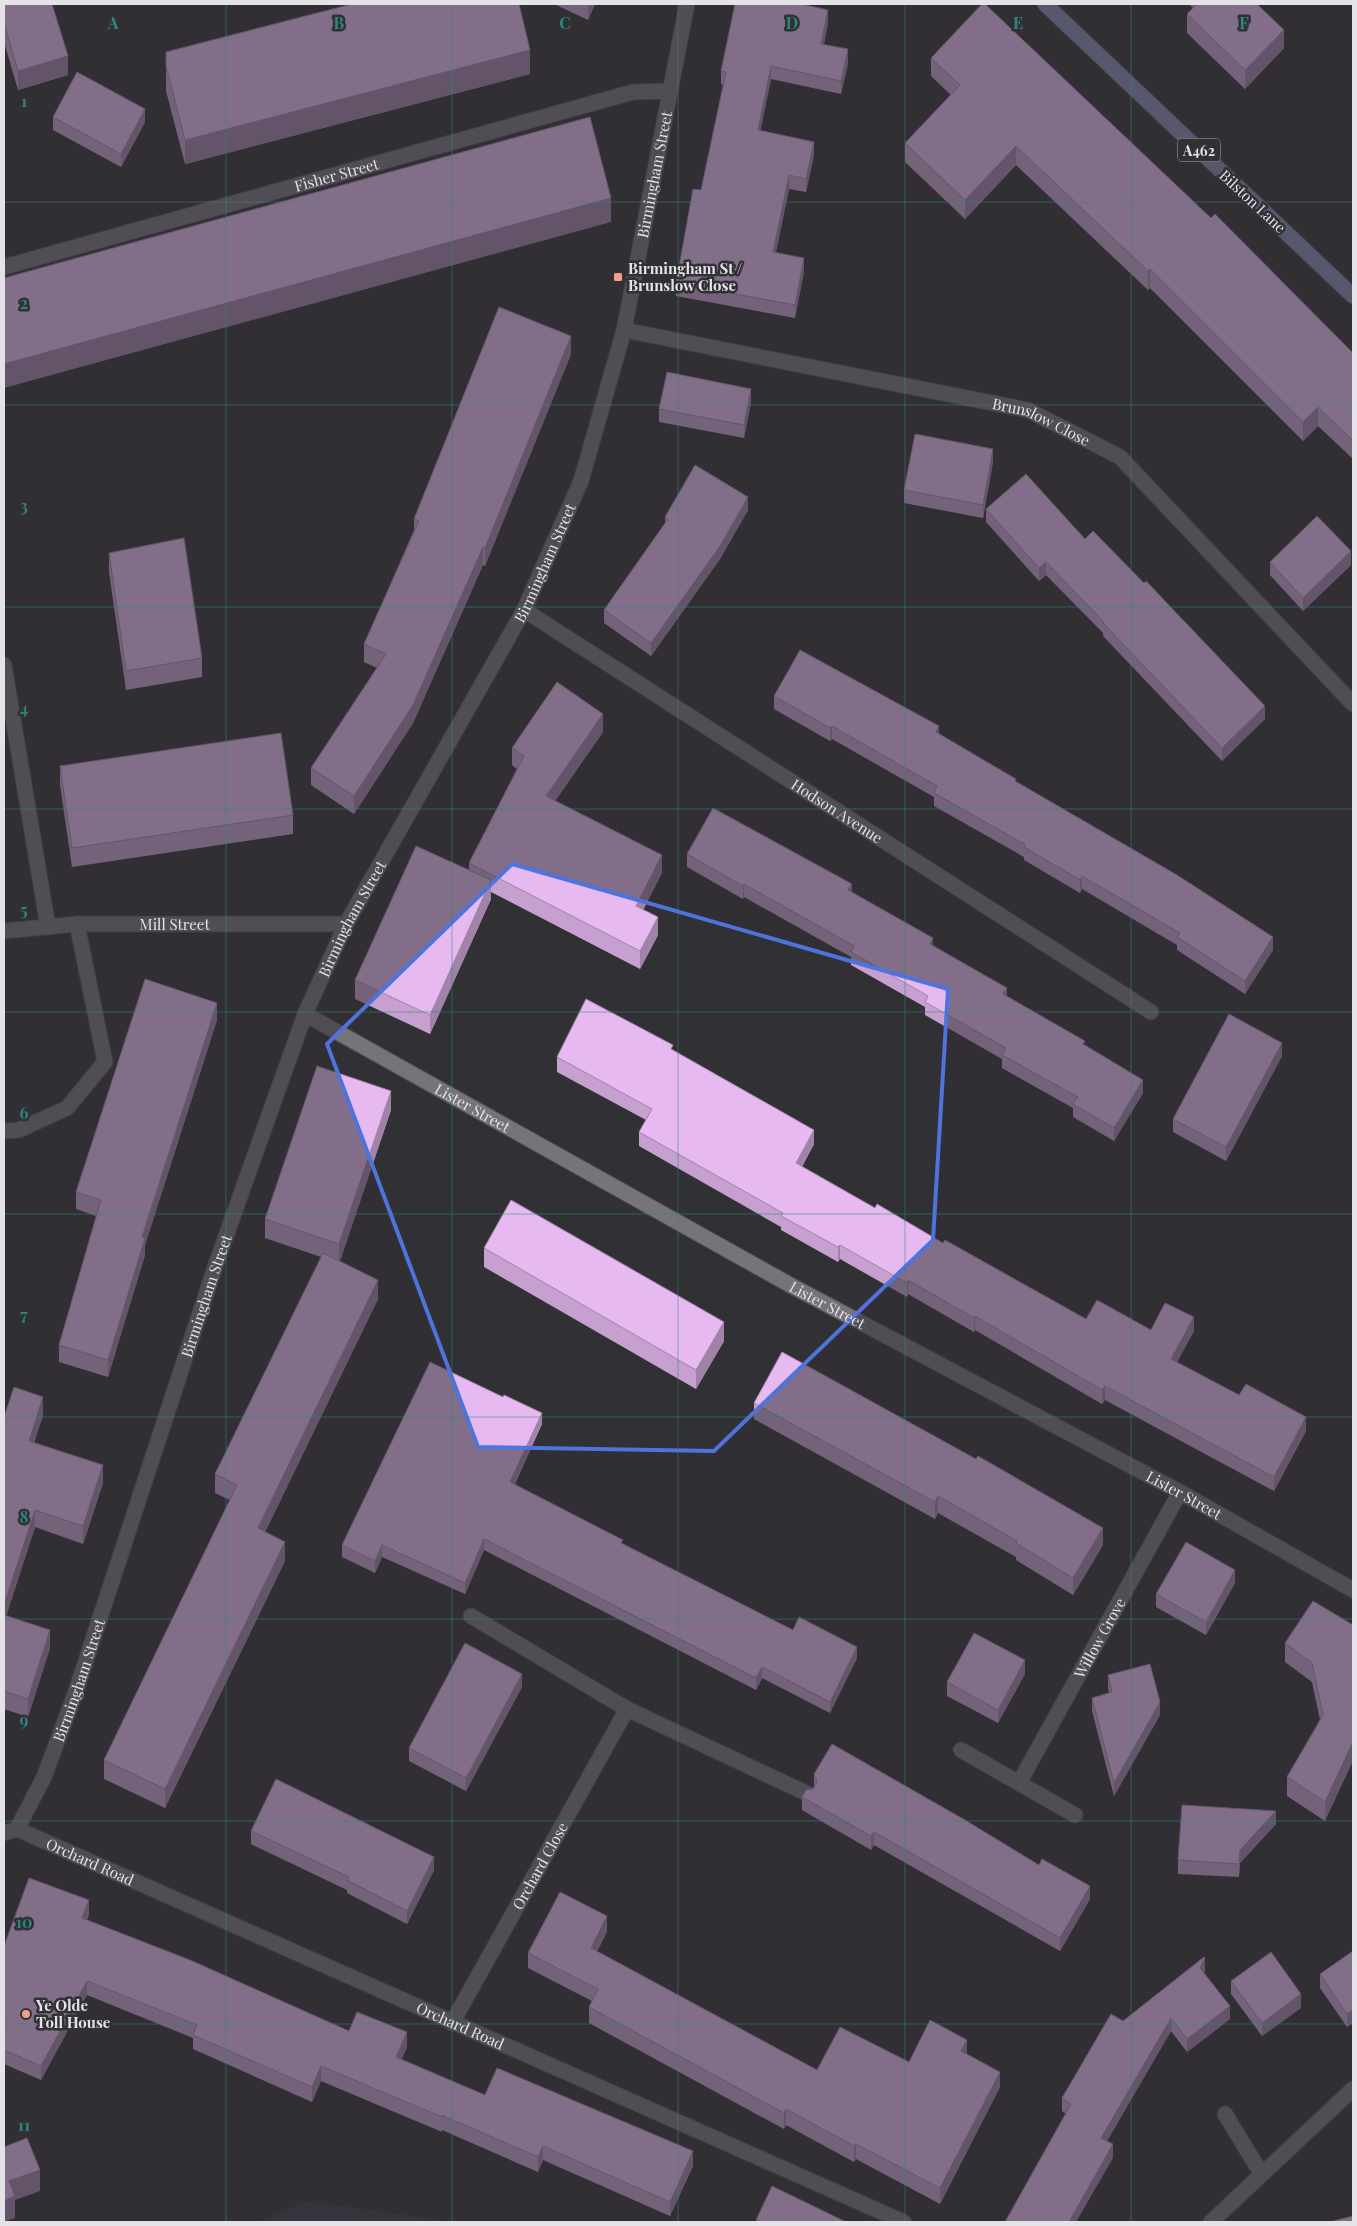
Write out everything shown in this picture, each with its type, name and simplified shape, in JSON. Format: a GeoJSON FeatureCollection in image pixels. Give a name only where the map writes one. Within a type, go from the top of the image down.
{"type":"FeatureCollection","features":[{"type":"Feature","properties":{"kind":"main road","name":"Bilston Lane"},"geometry":{"type":"LineString","coordinates":[[1044,4],[1353,296]]}},
{"type":"Feature","properties":{"kind":"street","name":"Birmingham Street"},"geometry":{"type":"LineString","coordinates":[[10,1831],[44,1778],[76,1691],[215,1267],[305,1014],[346,924],[524,610],[581,481],[624,330],[687,4]]}},
{"type":"Feature","properties":{"kind":"street","name":"Fisher Street"},"geometry":{"type":"LineString","coordinates":[[4,264],[633,92],[670,91]]}},
{"type":"Feature","properties":{"kind":"street","name":"Brunslow Close"},"geometry":{"type":"LineString","coordinates":[[624,330],[1028,410],[1120,457],[1353,704]]}},
{"type":"Feature","properties":{"kind":"street","name":"Hodson Avenue"},"geometry":{"type":"LineString","coordinates":[[524,610],[1151,1012]]}},
{"type":"Feature","properties":{"kind":"street"},"geometry":{"type":"LineString","coordinates":[[4,665],[48,926]]}},
{"type":"Feature","properties":{"kind":"street","name":"Mill Street"},"geometry":{"type":"LineString","coordinates":[[4,931],[77,924],[346,924]]}},
{"type":"Feature","properties":{"kind":"street"},"geometry":{"type":"LineString","coordinates":[[4,1131],[19,1130],[67,1108],[105,1062],[77,924]]}},
{"type":"Feature","properties":{"kind":"street","name":"Lister Street"},"geometry":{"type":"LineString","coordinates":[[305,1014],[792,1286],[1180,1492],[1353,1590]]}},
{"type":"Feature","properties":{"kind":"street","name":"Willow Grove"},"geometry":{"type":"LineString","coordinates":[[1019,1783],[1180,1492]]}},
{"type":"Feature","properties":{"kind":"street"},"geometry":{"type":"LineString","coordinates":[[471,1616],[627,1709],[808,1794]]}},
{"type":"Feature","properties":{"kind":"street","name":"Orchard Close"},"geometry":{"type":"LineString","coordinates":[[452,2023],[627,1709]]}},
{"type":"Feature","properties":{"kind":"street"},"geometry":{"type":"LineString","coordinates":[[961,1750],[1075,1815]]}},
{"type":"Feature","properties":{"kind":"street","name":"Orchard Road"},"geometry":{"type":"LineString","coordinates":[[10,1831],[904,2222]]}},
{"type":"Feature","properties":{"kind":"street"},"geometry":{"type":"LineString","coordinates":[[1211,2222],[1353,2089]]}},
{"type":"Feature","properties":{"kind":"street"},"geometry":{"type":"LineString","coordinates":[[1225,2114],[1262,2173]]}},
{"type":"Feature","properties":{"kind":"highlighted area"},"geometry":{"type":"Polygon","coordinates":[[[512,864],[948,989],[933,1240],[714,1451],[478,1447],[327,1044],[512,864]]]}},
{"type":"Feature","properties":{"kind":"shaded area"},"geometry":{"type":"Polygon","coordinates":[[[306,2201],[434,2219],[444,2222],[259,2222],[306,2201]]]}},
{"type":"Feature","properties":{"kind":"building"},"geometry":{"type":"Polygon","coordinates":[[[4,4],[52,4],[68,56],[18,71],[4,23],[4,4]]]}},
{"type":"Feature","properties":{"kind":"building"},"geometry":{"type":"Polygon","coordinates":[[[352,4],[519,4],[530,50],[185,140],[166,66],[166,52],[352,4]]]}},
{"type":"Feature","properties":{"kind":"building"},"geometry":{"type":"Polygon","coordinates":[[[735,4],[801,4],[828,10],[821,44],[848,49],[841,81],[771,66],[758,130],[814,142],[806,179],[789,175],[773,252],[804,258],[795,305],[676,283],[693,189],[701,190],[726,72],[721,71],[735,4]]]}},
{"type":"Feature","properties":{"kind":"building"},"geometry":{"type":"Polygon","coordinates":[[[982,4],[985,4],[1211,218],[1215,214],[1353,353],[1353,441],[1318,407],[1303,422],[1150,269],[1148,271],[1016,146],[965,200],[905,143],[960,85],[931,58],[982,4]]]}},
{"type":"Feature","properties":{"kind":"building"},"geometry":{"type":"Polygon","coordinates":[[[1197,4],[1257,4],[1284,30],[1245,70],[1187,14],[1197,4]]]}},
{"type":"Feature","properties":{"kind":"building"},"geometry":{"type":"Polygon","coordinates":[[[77,72],[145,109],[121,154],[53,117],[77,72]]]}},
{"type":"Feature","properties":{"kind":"building"},"geometry":{"type":"Polygon","coordinates":[[[590,117],[611,198],[4,364],[4,278],[590,117]]]}},
{"type":"Feature","properties":{"kind":"building"},"geometry":{"type":"Polygon","coordinates":[[[499,307],[571,336],[485,548],[483,547],[413,705],[354,796],[311,768],[386,654],[364,644],[419,521],[414,519],[499,307]]]}},
{"type":"Feature","properties":{"kind":"building"},"geometry":{"type":"Polygon","coordinates":[[[667,372],[751,389],[744,425],[659,409],[667,372]]]}},
{"type":"Feature","properties":{"kind":"building"},"geometry":{"type":"Polygon","coordinates":[[[915,434],[993,449],[983,505],[904,490],[915,434]]]}},
{"type":"Feature","properties":{"kind":"building"},"geometry":{"type":"Polygon","coordinates":[[[695,465],[748,497],[720,546],[651,643],[604,610],[668,519],[665,517],[695,465]]]}},
{"type":"Feature","properties":{"kind":"building"},"geometry":{"type":"Polygon","coordinates":[[[1026,474],[1085,539],[1093,531],[1144,583],[1146,581],[1265,706],[1222,748],[1046,562],[1039,568],[986,509],[1026,474]]]}},
{"type":"Feature","properties":{"kind":"building"},"geometry":{"type":"Polygon","coordinates":[[[1317,516],[1351,551],[1303,598],[1270,562],[1317,516]]]}},
{"type":"Feature","properties":{"kind":"building"},"geometry":{"type":"Polygon","coordinates":[[[184,538],[202,658],[126,671],[109,553],[184,538]]]}},
{"type":"Feature","properties":{"kind":"building"},"geometry":{"type":"Polygon","coordinates":[[[800,650],[939,726],[936,732],[1016,779],[1015,781],[1177,875],[1273,937],[1245,981],[1177,937],[1180,933],[1082,876],[1080,880],[1024,847],[1026,845],[934,793],[937,786],[832,726],[830,728],[774,696],[800,650]]]}},
{"type":"Feature","properties":{"kind":"building"},"geometry":{"type":"Polygon","coordinates":[[[557,682],[603,714],[546,796],[662,855],[636,906],[658,917],[640,951],[469,863],[524,756],[512,748],[557,682]]]}},
{"type":"Feature","properties":{"kind":"building"},"geometry":{"type":"Polygon","coordinates":[[[281,733],[293,815],[72,848],[60,766],[281,733]]]}},
{"type":"Feature","properties":{"kind":"building"},"geometry":{"type":"Polygon","coordinates":[[[713,808],[852,884],[848,890],[933,938],[930,944],[1007,988],[1003,994],[1085,1041],[1083,1044],[1143,1080],[1114,1128],[1073,1104],[1078,1097],[1002,1055],[1006,1048],[925,1002],[928,996],[851,952],[854,946],[687,854],[713,808]]]}},
{"type":"Feature","properties":{"kind":"building"},"geometry":{"type":"Polygon","coordinates":[[[416,846],[491,880],[430,1015],[355,980],[416,846]]]}},
{"type":"Feature","properties":{"kind":"building"},"geometry":{"type":"Polygon","coordinates":[[[145,979],[217,1003],[142,1237],[145,1238],[108,1360],[59,1345],[101,1200],[76,1192],[145,979]]]}},
{"type":"Feature","properties":{"kind":"building"},"geometry":{"type":"Polygon","coordinates":[[[586,999],[673,1045],[671,1049],[814,1130],[796,1163],[875,1208],[877,1204],[943,1243],[945,1240],[1086,1319],[1097,1300],[1151,1330],[1165,1303],[1194,1317],[1171,1359],[1239,1395],[1246,1384],[1306,1417],[1274,1477],[1105,1386],[1102,1390],[975,1316],[974,1318],[908,1280],[907,1283],[840,1245],[838,1247],[781,1216],[783,1213],[639,1132],[652,1109],[557,1057],[586,999]]]}},
{"type":"Feature","properties":{"kind":"building"},"geometry":{"type":"Polygon","coordinates":[[[1229,1014],[1282,1043],[1226,1147],[1173,1119],[1229,1014]]]}},
{"type":"Feature","properties":{"kind":"building"},"geometry":{"type":"Polygon","coordinates":[[[317,1066],[391,1091],[339,1244],[265,1219],[317,1066]]]}},
{"type":"Feature","properties":{"kind":"building"},"geometry":{"type":"Polygon","coordinates":[[[511,1200],[724,1322],[696,1370],[484,1248],[511,1200]]]}},
{"type":"Feature","properties":{"kind":"building"},"geometry":{"type":"Polygon","coordinates":[[[323,1253],[378,1280],[258,1528],[285,1542],[165,1789],[104,1760],[237,1485],[215,1474],[323,1253]]]}},
{"type":"Feature","properties":{"kind":"building"},"geometry":{"type":"Polygon","coordinates":[[[782,1352],[976,1459],[978,1456],[1103,1528],[1073,1578],[1016,1543],[1017,1541],[938,1496],[935,1502],[754,1403],[782,1352]]]}},
{"type":"Feature","properties":{"kind":"building"},"geometry":{"type":"Polygon","coordinates":[[[430,1362],[503,1397],[504,1395],[542,1413],[510,1482],[623,1540],[621,1543],[793,1630],[799,1617],[857,1647],[830,1702],[762,1667],[756,1678],[484,1539],[465,1583],[382,1545],[375,1561],[342,1545],[430,1362]]]}},
{"type":"Feature","properties":{"kind":"building"},"geometry":{"type":"Polygon","coordinates":[[[14,1387],[43,1397],[29,1441],[103,1465],[83,1526],[35,1510],[4,1605],[4,1417],[14,1387]]]}},
{"type":"Feature","properties":{"kind":"building"},"geometry":{"type":"Polygon","coordinates":[[[1186,1542],[1235,1570],[1206,1622],[1156,1594],[1186,1542]]]}},
{"type":"Feature","properties":{"kind":"building"},"geometry":{"type":"Polygon","coordinates":[[[1313,1601],[1353,1625],[1353,1742],[1325,1802],[1287,1777],[1323,1715],[1312,1663],[1285,1643],[1313,1601]]]}},
{"type":"Feature","properties":{"kind":"building"},"geometry":{"type":"Polygon","coordinates":[[[4,1615],[50,1630],[28,1699],[4,1691],[4,1615]]]}},
{"type":"Feature","properties":{"kind":"building"},"geometry":{"type":"Polygon","coordinates":[[[974,1633],[1025,1660],[998,1710],[947,1682],[974,1633]]]}},
{"type":"Feature","properties":{"kind":"building"},"geometry":{"type":"Polygon","coordinates":[[[465,1643],[522,1674],[466,1778],[409,1748],[465,1643]]]}},
{"type":"Feature","properties":{"kind":"building"},"geometry":{"type":"Polygon","coordinates":[[[1150,1664],[1160,1702],[1114,1783],[1092,1698],[1112,1692],[1108,1675],[1150,1664]]]}},
{"type":"Feature","properties":{"kind":"building"},"geometry":{"type":"Polygon","coordinates":[[[832,1744],[965,1820],[1039,1865],[1042,1859],[1090,1886],[1060,1938],[874,1832],[871,1836],[802,1797],[806,1790],[813,1789],[816,1785],[817,1780],[814,1774],[832,1744]]]}},
{"type":"Feature","properties":{"kind":"building"},"geometry":{"type":"Polygon","coordinates":[[[276,1779],[434,1857],[407,1911],[347,1880],[349,1877],[251,1831],[276,1779]]]}},
{"type":"Feature","properties":{"kind":"building"},"geometry":{"type":"Polygon","coordinates":[[[1182,1805],[1276,1811],[1240,1850],[1239,1864],[1178,1860],[1182,1805]]]}},
{"type":"Feature","properties":{"kind":"building"},"geometry":{"type":"Polygon","coordinates":[[[29,1878],[89,1900],[82,1918],[190,1960],[349,2031],[357,2012],[407,2032],[396,2057],[485,2095],[497,2068],[693,2151],[670,2202],[543,2146],[538,2157],[442,2115],[442,2117],[321,2066],[312,2087],[193,2035],[197,2025],[87,1981],[41,2066],[4,2050],[4,1946],[29,1878]]]}},
{"type":"Feature","properties":{"kind":"building"},"geometry":{"type":"Polygon","coordinates":[[[560,1892],[607,1916],[591,1948],[817,2070],[840,2027],[909,2062],[930,2020],[967,2040],[961,2051],[1000,2072],[940,2188],[856,2144],[854,2146],[786,2109],[784,2113],[589,2007],[598,1989],[528,1953],[560,1892]]]}},
{"type":"Feature","properties":{"kind":"building"},"geometry":{"type":"Polygon","coordinates":[[[1353,1951],[1353,2010],[1347,2014],[1320,1974],[1353,1951]]]}},
{"type":"Feature","properties":{"kind":"building"},"geometry":{"type":"Polygon","coordinates":[[[1271,1952],[1301,1994],[1262,2023],[1231,1981],[1271,1952]]]}},
{"type":"Feature","properties":{"kind":"building"},"geometry":{"type":"Polygon","coordinates":[[[1204,1957],[1200,1968],[1230,2006],[1187,2039],[1171,2018],[1101,2138],[1113,2144],[1069,2222],[1005,2222],[1071,2104],[1062,2098],[1111,2014],[1123,2021],[1204,1957]]]}},
{"type":"Feature","properties":{"kind":"building"},"geometry":{"type":"Polygon","coordinates":[[[27,2138],[40,2170],[9,2181],[15,2196],[4,2201],[4,2147],[27,2138]]]}},
{"type":"Feature","properties":{"kind":"building"},"geometry":{"type":"Polygon","coordinates":[[[772,2186],[846,2222],[761,2222],[756,2220],[772,2186]]]}},
{"type":"Feature","properties":{"kind":"building"},"geometry":{"type":"Polygon","coordinates":[[[1353,2216],[1353,2222],[1330,2222],[1353,2216]]]}},
{"type":"Feature","properties":{"kind":"place","name":"Birmingham St / Brunslow Close"},"geometry":{"type":"Point","coordinates":[618,277]}},
{"type":"Feature","properties":{"kind":"place","name":"Ye Olde Toll House"},"geometry":{"type":"Point","coordinates":[26,2014]}}]}
